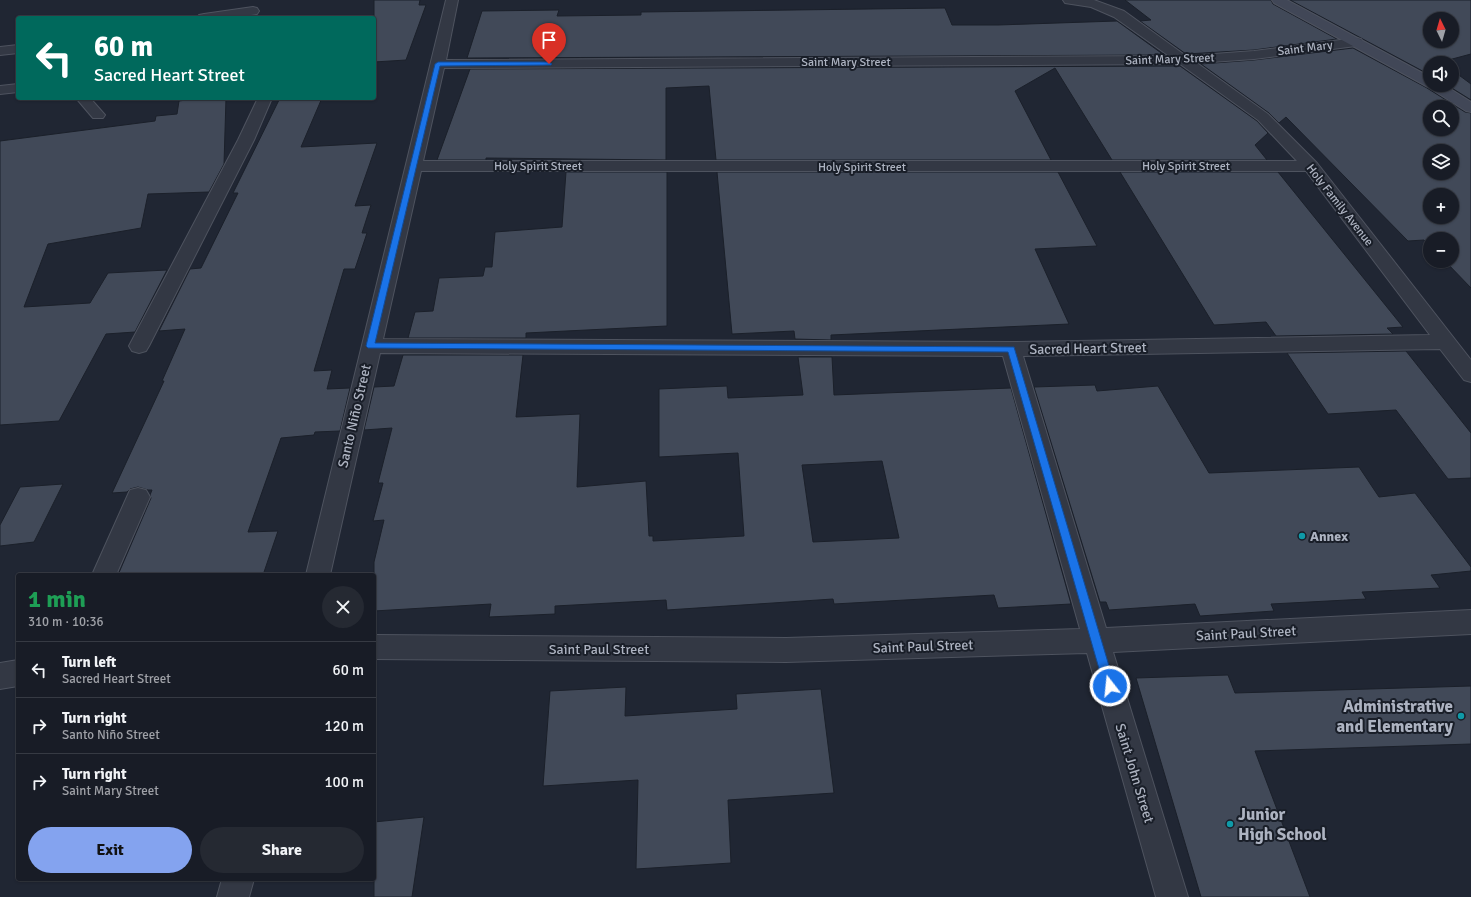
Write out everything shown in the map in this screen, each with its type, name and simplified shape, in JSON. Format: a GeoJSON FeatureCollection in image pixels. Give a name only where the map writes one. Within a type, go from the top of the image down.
{"type":"FeatureCollection","features":[{"type":"Feature","properties":{"kind":"main road"},"geometry":{"type":"LineString","coordinates":[[1278,0],[1423,79]]}},
{"type":"Feature","properties":{"kind":"main road"},"geometry":{"type":"LineString","coordinates":[[1445,92],[1471,108]]}},
{"type":"Feature","properties":{"kind":"street","name":"Santo Niño Street"},"geometry":{"type":"LineString","coordinates":[[318,573],[370,346],[452,0]]}},
{"type":"Feature","properties":{"kind":"street","name":"Holy Family Avenue"},"geometry":{"type":"LineString","coordinates":[[1069,0],[1094,4],[1119,14],[1263,117],[1311,166],[1471,375]]}},
{"type":"Feature","properties":{"kind":"street"},"geometry":{"type":"LineString","coordinates":[[229,16],[253,11]]}},
{"type":"Feature","properties":{"kind":"street","name":"Saint Mary"},"geometry":{"type":"LineString","coordinates":[[1254,55],[1356,42]]}},
{"type":"Feature","properties":{"kind":"street"},"geometry":{"type":"LineString","coordinates":[[0,52],[16,48]]}},
{"type":"Feature","properties":{"kind":"street","name":"Saint Mary Street"},"geometry":{"type":"LineString","coordinates":[[438,64],[1183,60],[1254,55]]}},
{"type":"Feature","properties":{"kind":"street"},"geometry":{"type":"LineString","coordinates":[[139,346],[246,140],[264,100]]}},
{"type":"Feature","properties":{"kind":"street","name":"Holy Spirit Street"},"geometry":{"type":"LineString","coordinates":[[413,166],[1311,166]]}},
{"type":"Feature","properties":{"kind":"street","name":"Sacred Heart Street"},"geometry":{"type":"LineString","coordinates":[[370,346],[1011,349],[1446,342]]}},
{"type":"Feature","properties":{"kind":"street","name":"Saint John Street"},"geometry":{"type":"LineString","coordinates":[[1011,349],[1172,897]]}},
{"type":"Feature","properties":{"kind":"street"},"geometry":{"type":"LineString","coordinates":[[105,573],[138,497]]}},
{"type":"Feature","properties":{"kind":"street","name":"Saint Paul Street"},"geometry":{"type":"LineString","coordinates":[[376,647],[786,650],[1096,641],[1471,622]]}},
{"type":"Feature","properties":{"kind":"street"},"geometry":{"type":"LineString","coordinates":[[0,676],[16,673]]}},
{"type":"Feature","properties":{"kind":"street"},"geometry":{"type":"LineString","coordinates":[[233,897],[237,881]]}},
{"type":"Feature","properties":{"kind":"lane"},"geometry":{"type":"LineString","coordinates":[[0,90],[16,88]]}},
{"type":"Feature","properties":{"kind":"lane"},"geometry":{"type":"LineString","coordinates":[[85,100],[98,116]]}},
{"type":"Feature","properties":{"kind":"building"},"geometry":{"type":"Polygon","coordinates":[[[374,0],[420,0],[419,5],[426,5],[406,60],[376,62],[376,16],[374,16],[374,0]]]}},
{"type":"Feature","properties":{"kind":"building"},"geometry":{"type":"Polygon","coordinates":[[[1125,0],[1271,0],[1273,4],[1337,39],[1254,50],[1186,54],[1140,21],[1151,20],[1125,0]]]}},
{"type":"Feature","properties":{"kind":"building"},"geometry":{"type":"Polygon","coordinates":[[[1290,0],[1471,0],[1471,54],[1459,57],[1423,56],[1423,71],[1290,0]]]}},
{"type":"Feature","properties":{"kind":"building"},"geometry":{"type":"Polygon","coordinates":[[[945,8],[952,25],[1117,21],[1164,55],[467,58],[482,11],[559,10],[557,16],[641,15],[641,12],[945,8]]]}},
{"type":"Feature","properties":{"kind":"building"},"geometry":{"type":"Polygon","coordinates":[[[1353,48],[1423,86],[1423,92],[1433,92],[1446,100],[1423,100],[1423,136],[1459,136],[1459,108],[1465,112],[1471,113],[1471,288],[1452,268],[1459,268],[1459,232],[1423,232],[1423,240],[1408,241],[1286,117],[1279,123],[1269,113],[1201,64],[1254,60],[1353,48]]]}},
{"type":"Feature","properties":{"kind":"building"},"geometry":{"type":"Polygon","coordinates":[[[1180,66],[1257,121],[1268,133],[1255,145],[1267,160],[1112,160],[1055,68],[1015,91],[1051,160],[716,160],[709,86],[666,88],[666,160],[486,158],[486,160],[437,160],[470,69],[1180,66]]]}},
{"type":"Feature","properties":{"kind":"building"},"geometry":{"type":"Polygon","coordinates":[[[1459,75],[1471,84],[1471,100],[1458,92],[1459,75]]]}},
{"type":"Feature","properties":{"kind":"building"},"geometry":{"type":"Polygon","coordinates":[[[226,100],[224,164],[209,192],[148,194],[141,228],[48,244],[24,307],[90,303],[108,273],[167,270],[135,332],[106,334],[59,421],[0,425],[0,141],[155,121],[156,116],[177,114],[179,101],[226,100]]]}},
{"type":"Feature","properties":{"kind":"building"},"geometry":{"type":"Polygon","coordinates":[[[279,100],[321,100],[301,147],[377,143],[355,206],[371,205],[362,233],[367,233],[355,269],[344,269],[314,371],[332,370],[327,389],[350,388],[340,431],[315,432],[314,435],[281,438],[248,532],[278,531],[264,573],[119,573],[151,498],[150,495],[152,490],[138,487],[130,489],[127,492],[112,493],[164,381],[162,381],[185,329],[159,331],[190,269],[201,268],[238,193],[233,193],[279,100]]]}},
{"type":"Feature","properties":{"kind":"building"},"geometry":{"type":"Polygon","coordinates":[[[566,172],[667,172],[667,326],[526,333],[526,338],[408,338],[415,312],[433,311],[439,278],[483,276],[485,267],[492,267],[495,232],[562,227],[566,172]]]}},
{"type":"Feature","properties":{"kind":"building"},"geometry":{"type":"Polygon","coordinates":[[[717,172],[1058,172],[1097,246],[1035,249],[1069,324],[831,335],[831,340],[795,339],[794,331],[732,334],[717,172]]]}},
{"type":"Feature","properties":{"kind":"building"},"geometry":{"type":"Polygon","coordinates":[[[1120,172],[1278,172],[1403,327],[1387,328],[1393,334],[1276,336],[1266,322],[1214,325],[1120,172]]]}},
{"type":"Feature","properties":{"kind":"building"},"geometry":{"type":"Polygon","coordinates":[[[1406,351],[1471,433],[1471,478],[1448,479],[1396,410],[1328,414],[1287,353],[1406,351]]]}},
{"type":"Feature","properties":{"kind":"building"},"geometry":{"type":"Polygon","coordinates":[[[403,355],[523,355],[516,417],[580,414],[577,487],[646,481],[649,536],[653,536],[653,541],[744,536],[738,453],[659,457],[659,389],[727,386],[728,398],[803,395],[798,357],[832,357],[834,395],[1011,388],[1071,604],[998,608],[994,595],[834,604],[833,599],[667,610],[666,600],[555,606],[555,614],[489,617],[491,604],[376,611],[376,573],[374,573],[374,562],[384,520],[373,521],[383,483],[378,483],[392,428],[364,430],[374,387],[394,386],[403,355]],[[882,461],[802,465],[813,542],[899,538],[882,461]]]}},
{"type":"Feature","properties":{"kind":"building"},"geometry":{"type":"Polygon","coordinates":[[[1095,385],[1097,391],[1158,386],[1209,473],[1359,467],[1379,497],[1415,493],[1471,567],[1471,571],[1431,575],[1440,588],[1362,592],[1366,599],[1271,604],[1274,611],[1200,616],[1195,604],[1109,610],[1106,602],[1100,602],[1034,387],[1095,385]]]}},
{"type":"Feature","properties":{"kind":"building"},"geometry":{"type":"Polygon","coordinates":[[[63,484],[34,542],[0,546],[0,525],[20,487],[63,484]]]}},
{"type":"Feature","properties":{"kind":"building","name":"Junior High School"},"geometry":{"type":"Polygon","coordinates":[[[1228,675],[1235,693],[1471,686],[1471,744],[1255,751],[1310,897],[1201,897],[1136,678],[1228,675]]]}},
{"type":"Feature","properties":{"kind":"building"},"geometry":{"type":"Polygon","coordinates":[[[626,687],[625,716],[737,709],[736,694],[821,689],[834,793],[728,800],[731,863],[636,869],[638,780],[543,786],[550,691],[626,687]]]}},
{"type":"Feature","properties":{"kind":"building"},"geometry":{"type":"Polygon","coordinates":[[[424,817],[412,897],[374,897],[374,881],[376,881],[376,822],[424,817]]]}},
{"type":"Feature","properties":{"kind":"place","name":"Annex"},"geometry":{"type":"Point","coordinates":[1302,536]}},
{"type":"Feature","properties":{"kind":"place","name":"Administrative and Elementary"},"geometry":{"type":"Point","coordinates":[1461,716]}},
{"type":"Feature","properties":{"kind":"place","name":"Junior High School"},"geometry":{"type":"Point","coordinates":[1230,824]}},
{"type":"Feature","properties":{"kind":"route"},"geometry":{"type":"LineString","coordinates":[[549,64],[438,64],[370,346],[1011,349],[1110,686]]}}]}
